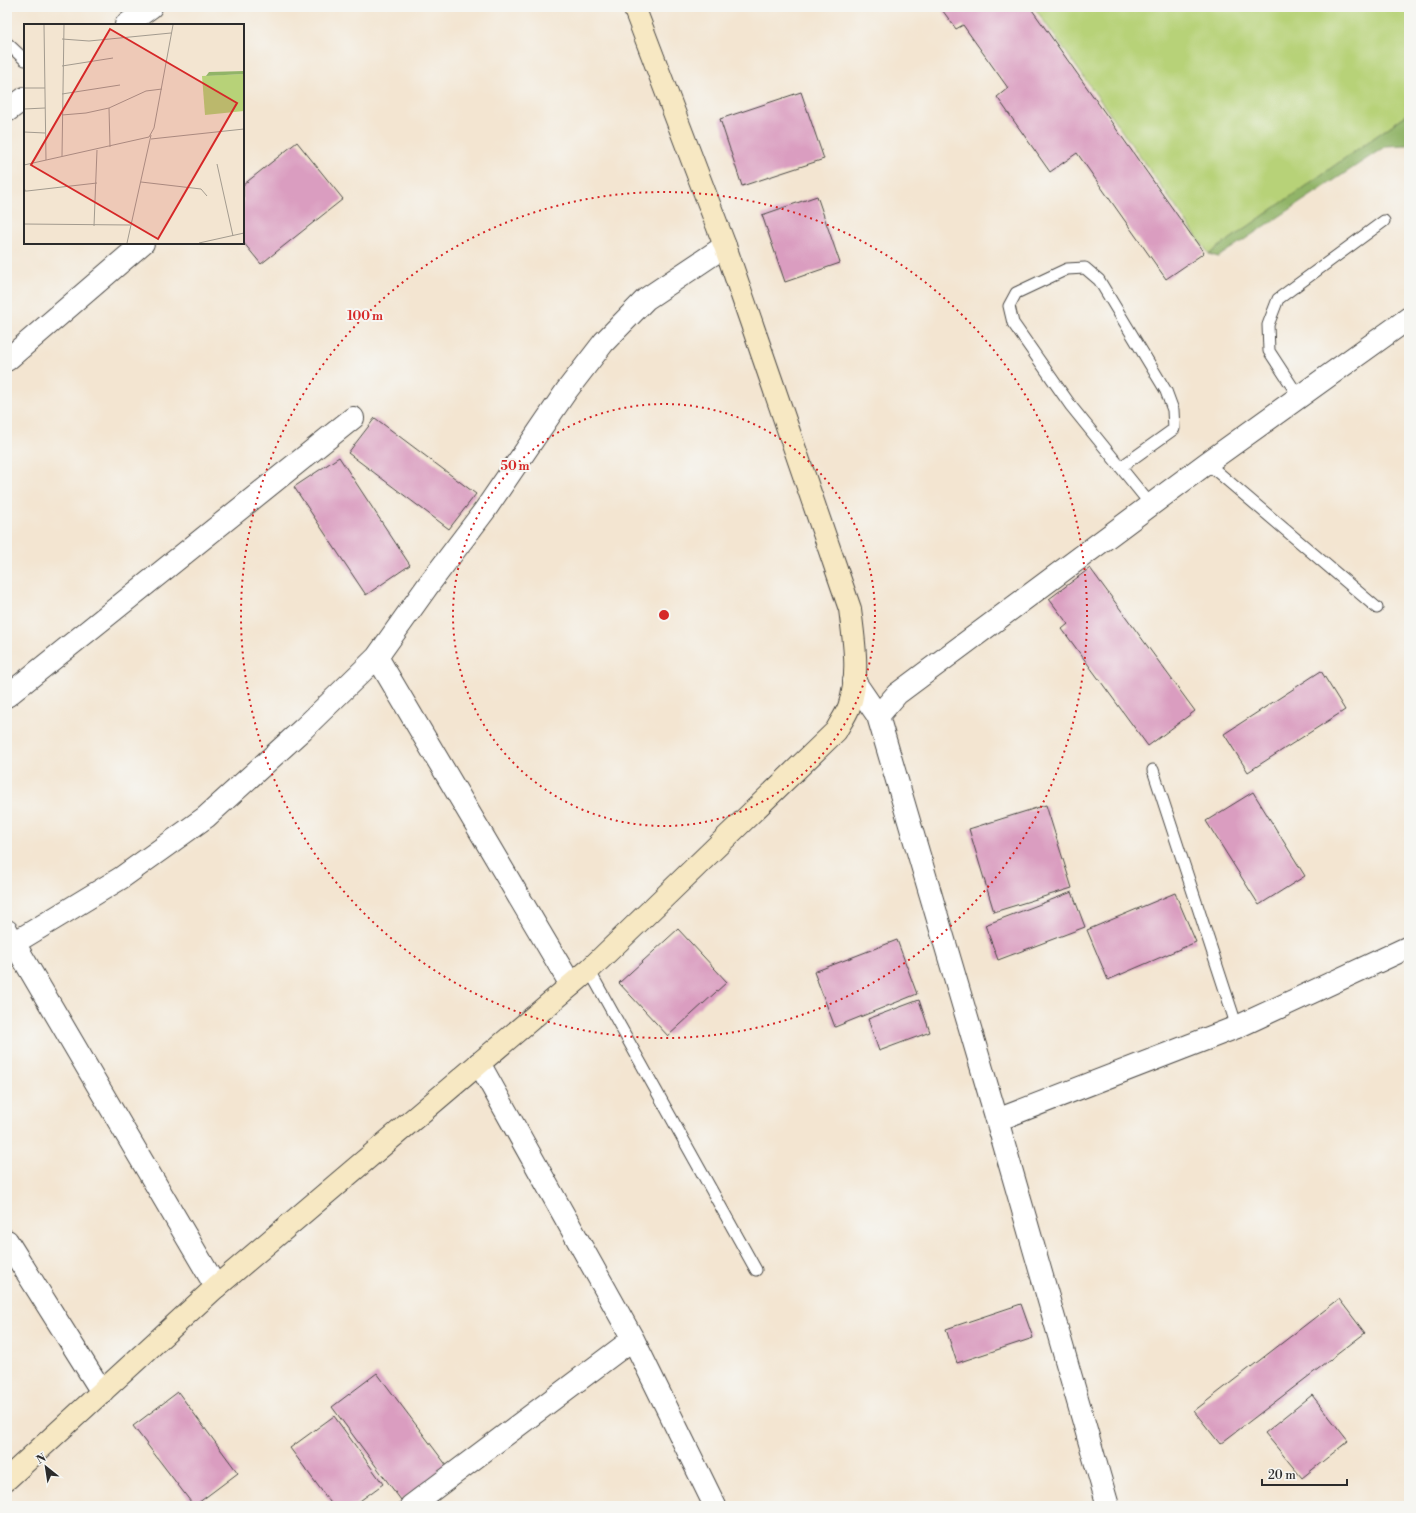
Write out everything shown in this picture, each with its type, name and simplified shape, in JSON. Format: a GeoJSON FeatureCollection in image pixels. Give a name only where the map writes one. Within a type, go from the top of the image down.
{"type":"FeatureCollection","features":[{"type":"Feature","properties":{"kind":"street"},"geometry":{"type":"LineString","coordinates":[[127,24],[151,7]]}},
{"type":"Feature","properties":{"kind":"street"},"geometry":{"type":"LineString","coordinates":[[7,1479],[216,1287],[589,970],[836,731],[849,707],[854,681],[855,645],[850,609],[725,246],[634,7]]}},
{"type":"Feature","properties":{"kind":"street"},"geometry":{"type":"LineString","coordinates":[[7,112],[24,99]]}},
{"type":"Feature","properties":{"kind":"street"},"geometry":{"type":"LineString","coordinates":[[7,360],[142,244]]}},
{"type":"Feature","properties":{"kind":"street"},"geometry":{"type":"LineString","coordinates":[[216,1287],[10,937],[121,878],[206,817],[303,730],[377,657],[429,584],[485,510],[563,396],[604,342],[646,299],[725,246]]}},
{"type":"Feature","properties":{"kind":"street"},"geometry":{"type":"LineString","coordinates":[[878,716],[897,694],[1207,463],[1409,318]]}},
{"type":"Feature","properties":{"kind":"street"},"geometry":{"type":"LineString","coordinates":[[7,696],[353,418]]}},
{"type":"Feature","properties":{"kind":"street"},"geometry":{"type":"LineString","coordinates":[[377,657],[571,985]]}},
{"type":"Feature","properties":{"kind":"street"},"geometry":{"type":"LineString","coordinates":[[854,681],[878,716],[997,1120],[1108,1506]]}},
{"type":"Feature","properties":{"kind":"street"},"geometry":{"type":"LineString","coordinates":[[997,1120],[1237,1027],[1409,947]]}},
{"type":"Feature","properties":{"kind":"street"},"geometry":{"type":"LineString","coordinates":[[479,1063],[633,1339],[715,1506]]}},
{"type":"Feature","properties":{"kind":"street"},"geometry":{"type":"LineString","coordinates":[[7,1241],[102,1392]]}},
{"type":"Feature","properties":{"kind":"street"},"geometry":{"type":"LineString","coordinates":[[411,1506],[633,1339]]}},
{"type":"Feature","properties":{"kind":"lane"},"geometry":{"type":"LineString","coordinates":[[7,42],[24,59]]}},
{"type":"Feature","properties":{"kind":"lane"},"geometry":{"type":"LineString","coordinates":[[1299,397],[1269,350],[1268,325],[1278,299],[1384,221]]}},
{"type":"Feature","properties":{"kind":"lane"},"geometry":{"type":"LineString","coordinates":[[1121,467],[1174,429],[1173,410],[1166,391],[1099,280],[1085,268],[1066,269],[1016,293],[1009,306],[1013,323],[1071,406],[1151,505]]}},
{"type":"Feature","properties":{"kind":"lane"},"geometry":{"type":"LineString","coordinates":[[1207,463],[1378,608]]}},
{"type":"Feature","properties":{"kind":"lane"},"geometry":{"type":"LineString","coordinates":[[1153,770],[1237,1027]]}},
{"type":"Feature","properties":{"kind":"lane"},"geometry":{"type":"LineString","coordinates":[[589,970],[756,1270]]}},
{"type":"Feature","properties":{"kind":"green space"},"geometry":{"type":"Polygon","coordinates":[[[1034,7],[1409,7],[1409,113],[1209,254],[1034,7]]]}},
{"type":"Feature","properties":{"kind":"green space"},"geometry":{"type":"Polygon","coordinates":[[[1409,113],[1409,143],[1407,145],[1386,146],[1218,257],[1209,254],[1409,113]]]}},
{"type":"Feature","properties":{"kind":"building"},"geometry":{"type":"Polygon","coordinates":[[[940,7],[1030,7],[1204,253],[1166,279],[1077,153],[1050,172],[997,97],[1008,88],[963,25],[956,29],[940,7]]]}},
{"type":"Feature","properties":{"kind":"building"},"geometry":{"type":"Polygon","coordinates":[[[801,92],[824,159],[742,186],[720,119],[801,92]]]}},
{"type":"Feature","properties":{"kind":"building"},"geometry":{"type":"Polygon","coordinates":[[[297,142],[343,199],[261,264],[244,243],[244,184],[297,142]]]}},
{"type":"Feature","properties":{"kind":"building"},"geometry":{"type":"Polygon","coordinates":[[[817,196],[840,263],[785,282],[762,215],[817,196]]]}},
{"type":"Feature","properties":{"kind":"building"},"geometry":{"type":"Polygon","coordinates":[[[375,418],[476,494],[449,529],[348,453],[375,418]]]}},
{"type":"Feature","properties":{"kind":"building"},"geometry":{"type":"Polygon","coordinates":[[[339,457],[410,565],[366,595],[294,487],[339,457]]]}},
{"type":"Feature","properties":{"kind":"building"},"geometry":{"type":"Polygon","coordinates":[[[1090,568],[1195,711],[1148,746],[1062,629],[1068,624],[1049,599],[1090,568]]]}},
{"type":"Feature","properties":{"kind":"building"},"geometry":{"type":"Polygon","coordinates":[[[1321,671],[1345,710],[1248,772],[1224,734],[1321,671]]]}},
{"type":"Feature","properties":{"kind":"building"},"geometry":{"type":"Polygon","coordinates":[[[1253,792],[1305,876],[1259,905],[1206,821],[1253,792]]]}},
{"type":"Feature","properties":{"kind":"building"},"geometry":{"type":"Polygon","coordinates":[[[1046,805],[1072,888],[994,912],[969,829],[1046,805]]]}},
{"type":"Feature","properties":{"kind":"building"},"geometry":{"type":"Polygon","coordinates":[[[1072,892],[1085,927],[998,960],[985,925],[1072,892]]]}},
{"type":"Feature","properties":{"kind":"building"},"geometry":{"type":"Polygon","coordinates":[[[1175,893],[1196,942],[1108,980],[1087,930],[1175,893]]]}},
{"type":"Feature","properties":{"kind":"building"},"geometry":{"type":"Polygon","coordinates":[[[678,929],[727,982],[668,1036],[619,983],[678,929]]]}},
{"type":"Feature","properties":{"kind":"building"},"geometry":{"type":"Polygon","coordinates":[[[897,940],[917,994],[835,1027],[814,972],[897,940]]]}},
{"type":"Feature","properties":{"kind":"building"},"geometry":{"type":"Polygon","coordinates":[[[919,1000],[930,1032],[879,1051],[868,1019],[919,1000]]]}},
{"type":"Feature","properties":{"kind":"building"},"geometry":{"type":"Polygon","coordinates":[[[1339,1299],[1365,1333],[1220,1444],[1194,1411],[1339,1299]]]}},
{"type":"Feature","properties":{"kind":"building"},"geometry":{"type":"Polygon","coordinates":[[[1021,1304],[1033,1338],[957,1363],[946,1329],[1021,1304]]]}},
{"type":"Feature","properties":{"kind":"building"},"geometry":{"type":"Polygon","coordinates":[[[377,1373],[447,1466],[401,1500],[332,1407],[377,1373]]]}},
{"type":"Feature","properties":{"kind":"building"},"geometry":{"type":"Polygon","coordinates":[[[178,1392],[238,1473],[194,1506],[133,1426],[178,1392]]]}},
{"type":"Feature","properties":{"kind":"building"},"geometry":{"type":"Polygon","coordinates":[[[1312,1395],[1348,1441],[1302,1478],[1265,1433],[1312,1395]]]}},
{"type":"Feature","properties":{"kind":"building"},"geometry":{"type":"Polygon","coordinates":[[[334,1416],[383,1484],[353,1506],[333,1506],[290,1448],[334,1416]]]}}]}
